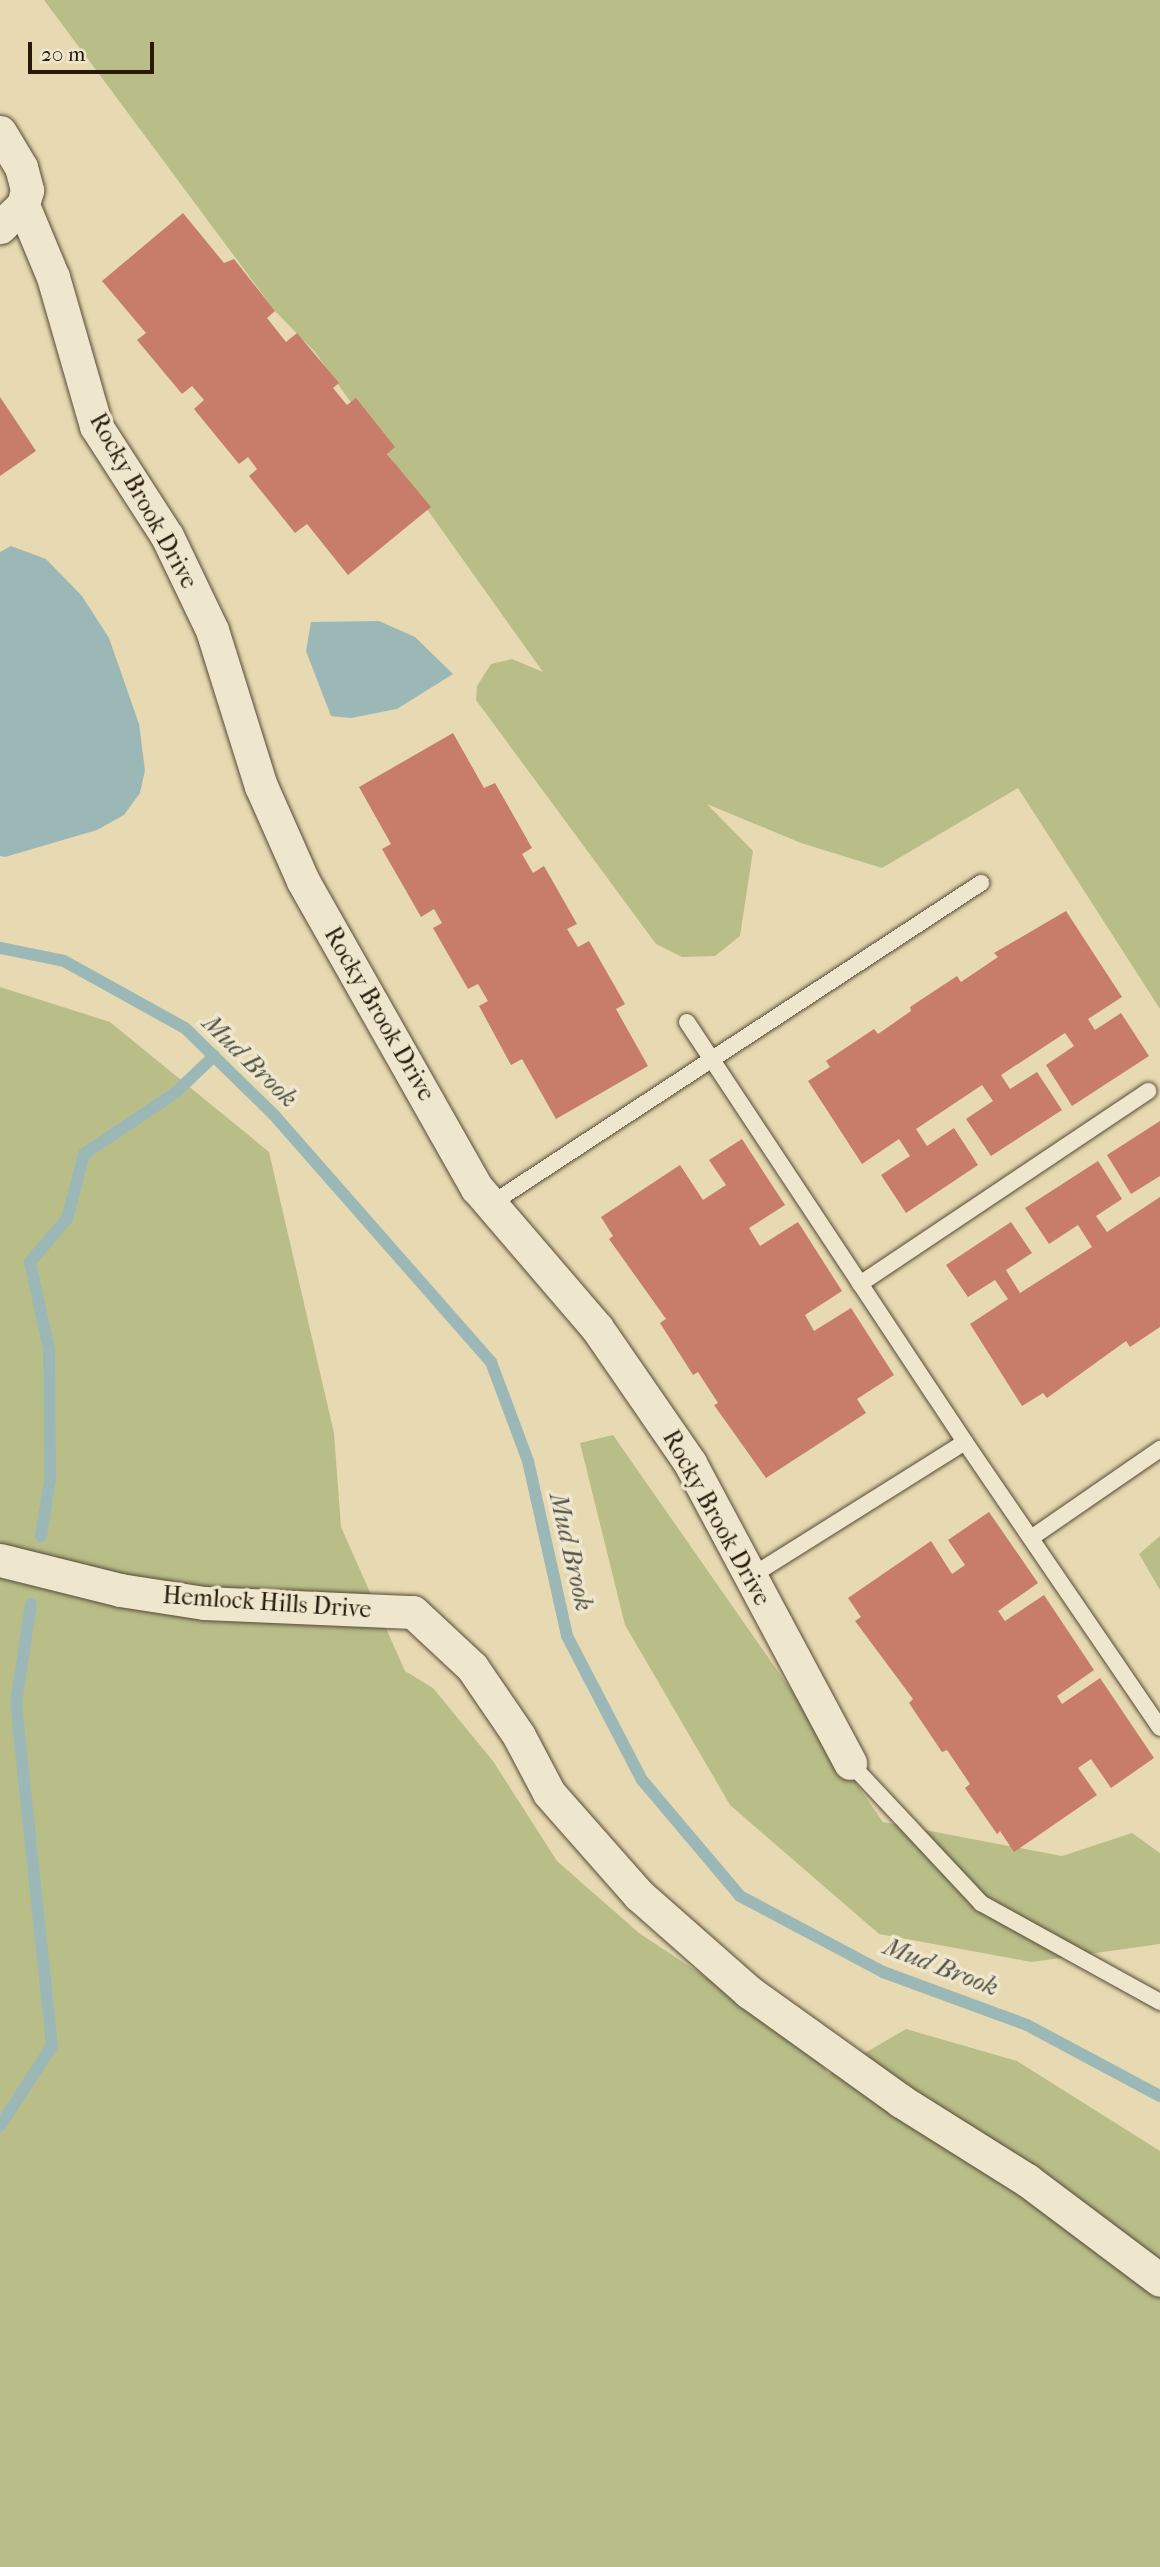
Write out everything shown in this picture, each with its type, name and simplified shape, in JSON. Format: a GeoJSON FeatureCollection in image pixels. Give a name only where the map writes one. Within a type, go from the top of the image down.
{"type":"FeatureCollection","features":[{"type":"Feature","properties":{"kind":"street","name":"Rocky Brook Drive"},"geometry":{"type":"LineString","coordinates":[[0,132],[21,167],[27,190],[12,216],[53,278],[96,426],[167,536],[212,630],[261,786],[303,881],[477,1188],[597,1328],[690,1463],[850,1763]]}},
{"type":"Feature","properties":{"kind":"street","name":"Hemlock Hills Drive"},"geometry":{"type":"LineString","coordinates":[[0,1560],[120,1590],[204,1603],[413,1612],[472,1667],[519,1736],[549,1793],[639,1895],[750,1992],[901,2101],[1027,2180],[1160,2280]]}},
{"type":"Feature","properties":{"kind":"lane"},"geometry":{"type":"LineString","coordinates":[[491,1204],[981,883]]}},
{"type":"Feature","properties":{"kind":"lane"},"geometry":{"type":"LineString","coordinates":[[687,1022],[965,1442],[1160,1728]]}},
{"type":"Feature","properties":{"kind":"lane"},"geometry":{"type":"LineString","coordinates":[[860,1284],[1148,1091]]}},
{"type":"Feature","properties":{"kind":"lane"},"geometry":{"type":"LineString","coordinates":[[750,1577],[965,1442]]}},
{"type":"Feature","properties":{"kind":"lane"},"geometry":{"type":"LineString","coordinates":[[1031,1538],[1160,1449]]}},
{"type":"Feature","properties":{"kind":"lane"},"geometry":{"type":"LineString","coordinates":[[850,1763],[981,1903],[1160,2002]]}},
{"type":"Feature","properties":{"kind":"green space"},"geometry":{"type":"Polygon","coordinates":[[[44,0],[1160,0],[1160,1009],[1018,788],[882,868],[801,843],[707,804],[753,851],[740,936],[715,956],[682,957],[656,944],[476,700],[477,686],[491,664],[512,659],[543,672],[315,352],[275,311],[44,0]]]}},
{"type":"Feature","properties":{"kind":"green space"},"geometry":{"type":"Polygon","coordinates":[[[0,987],[110,1022],[269,1152],[334,1433],[341,1527],[405,1671],[433,1688],[493,1761],[557,1861],[639,1933],[748,2005],[815,2057],[829,2074],[906,2029],[1017,2061],[1160,2151],[1160,2567],[0,2567],[0,987]]]}},
{"type":"Feature","properties":{"kind":"green space"},"geometry":{"type":"Polygon","coordinates":[[[613,1435],[883,1822],[1062,1856],[1132,1833],[1160,1853],[1160,1944],[1032,1962],[879,1934],[730,1805],[625,1625],[580,1443],[613,1435]]]}},
{"type":"Feature","properties":{"kind":"green space"},"geometry":{"type":"Polygon","coordinates":[[[1160,1536],[1160,1590],[1139,1554],[1160,1536]]]}},
{"type":"Feature","properties":{"kind":"water"},"geometry":{"type":"Polygon","coordinates":[[[11,546],[46,559],[82,596],[109,638],[139,724],[145,770],[140,793],[124,815],[97,830],[5,857],[0,856],[0,552],[11,546]]]}},
{"type":"Feature","properties":{"kind":"water"},"geometry":{"type":"Polygon","coordinates":[[[379,621],[415,637],[453,674],[397,709],[351,718],[331,716],[306,651],[311,622],[379,621]]]}},
{"type":"Feature","properties":{"kind":"building"},"geometry":{"type":"Polygon","coordinates":[[[183,213],[224,263],[234,259],[275,311],[267,318],[286,342],[297,333],[339,383],[333,388],[347,405],[356,398],[395,447],[387,454],[431,507],[348,575],[307,524],[295,533],[249,476],[257,469],[248,457],[239,464],[194,409],[204,400],[192,386],[182,394],[137,340],[146,333],[102,281],[183,213]]]}},
{"type":"Feature","properties":{"kind":"building"},"geometry":{"type":"Polygon","coordinates":[[[0,397],[36,451],[0,476],[0,397]]]}},
{"type":"Feature","properties":{"kind":"building"},"geometry":{"type":"Polygon","coordinates":[[[453,733],[484,788],[495,783],[532,848],[522,854],[533,873],[544,866],[577,924],[567,929],[578,947],[589,941],[625,1004],[616,1009],[648,1066],[556,1119],[522,1059],[511,1065],[479,1006],[488,1001],[478,984],[468,989],[433,928],[442,923],[434,909],[421,917],[382,849],[391,844],[359,787],[453,733]]]}},
{"type":"Feature","properties":{"kind":"building"},"geometry":{"type":"Polygon","coordinates":[[[1066,911],[1122,997],[1088,1019],[1095,1030],[1121,1013],[1149,1056],[1072,1106],[1046,1065],[1074,1046],[1065,1033],[1001,1075],[1010,1089],[1037,1072],[1062,1110],[991,1156],[966,1119],[993,1101],[982,1085],[916,1129],[927,1146],[954,1128],[978,1165],[906,1213],[881,1175],[910,1156],[899,1139],[862,1164],[808,1081],[830,1067],[826,1061],[874,1029],[878,1034],[911,1011],[910,1007],[957,976],[961,982],[998,957],[994,953],[1066,911]]]}},
{"type":"Feature","properties":{"kind":"building"},"geometry":{"type":"Polygon","coordinates":[[[1160,1121],[1160,1176],[1131,1194],[1107,1155],[1160,1121]]]}},
{"type":"Feature","properties":{"kind":"building"},"geometry":{"type":"Polygon","coordinates":[[[742,1139],[785,1205],[749,1228],[760,1246],[798,1222],[842,1291],[805,1315],[814,1331],[851,1308],[894,1375],[857,1399],[866,1413],[766,1478],[714,1405],[718,1403],[698,1372],[693,1375],[660,1323],[666,1319],[609,1239],[613,1236],[601,1217],[680,1165],[703,1200],[726,1185],[709,1160],[742,1139]]]}},
{"type":"Feature","properties":{"kind":"building"},"geometry":{"type":"Polygon","coordinates":[[[1098,1161],[1122,1199],[1096,1216],[1107,1232],[1160,1197],[1160,1327],[1130,1347],[1126,1341],[1047,1398],[1043,1393],[1022,1406],[970,1324],[1008,1299],[995,1280],[968,1297],[946,1265],[1011,1222],[1032,1253],[1006,1270],[1020,1293],[1092,1247],[1078,1225],[1049,1244],[1025,1208],[1098,1161]]]}},
{"type":"Feature","properties":{"kind":"building"},"geometry":{"type":"Polygon","coordinates":[[[989,1512],[1038,1583],[998,1611],[1005,1621],[1044,1595],[1094,1670],[1057,1696],[1062,1704],[1100,1678],[1154,1758],[1111,1788],[1091,1759],[1078,1768],[1097,1795],[1014,1852],[1000,1831],[997,1834],[965,1788],[970,1784],[947,1750],[942,1752],[909,1703],[913,1699],[855,1621],[861,1617],[848,1598],[931,1541],[952,1574],[965,1565],[948,1540],[989,1512]]]}},
{"type":"Feature","properties":{"kind":"waterway","name":"Mud Brook"},"geometry":{"type":"LineString","coordinates":[[0,948],[64,961],[185,1028],[274,1115],[491,1362],[528,1461],[567,1636],[642,1780],[740,1896],[883,1972],[1027,2025],[1160,2096]]}},
{"type":"Feature","properties":{"kind":"waterway"},"geometry":{"type":"LineString","coordinates":[[41,1536],[50,1480],[49,1350],[30,1262],[67,1219],[84,1154],[175,1093],[214,1056]]}},
{"type":"Feature","properties":{"kind":"waterway"},"geometry":{"type":"LineString","coordinates":[[0,2126],[52,2046],[16,1703],[31,1604]]}}]}
